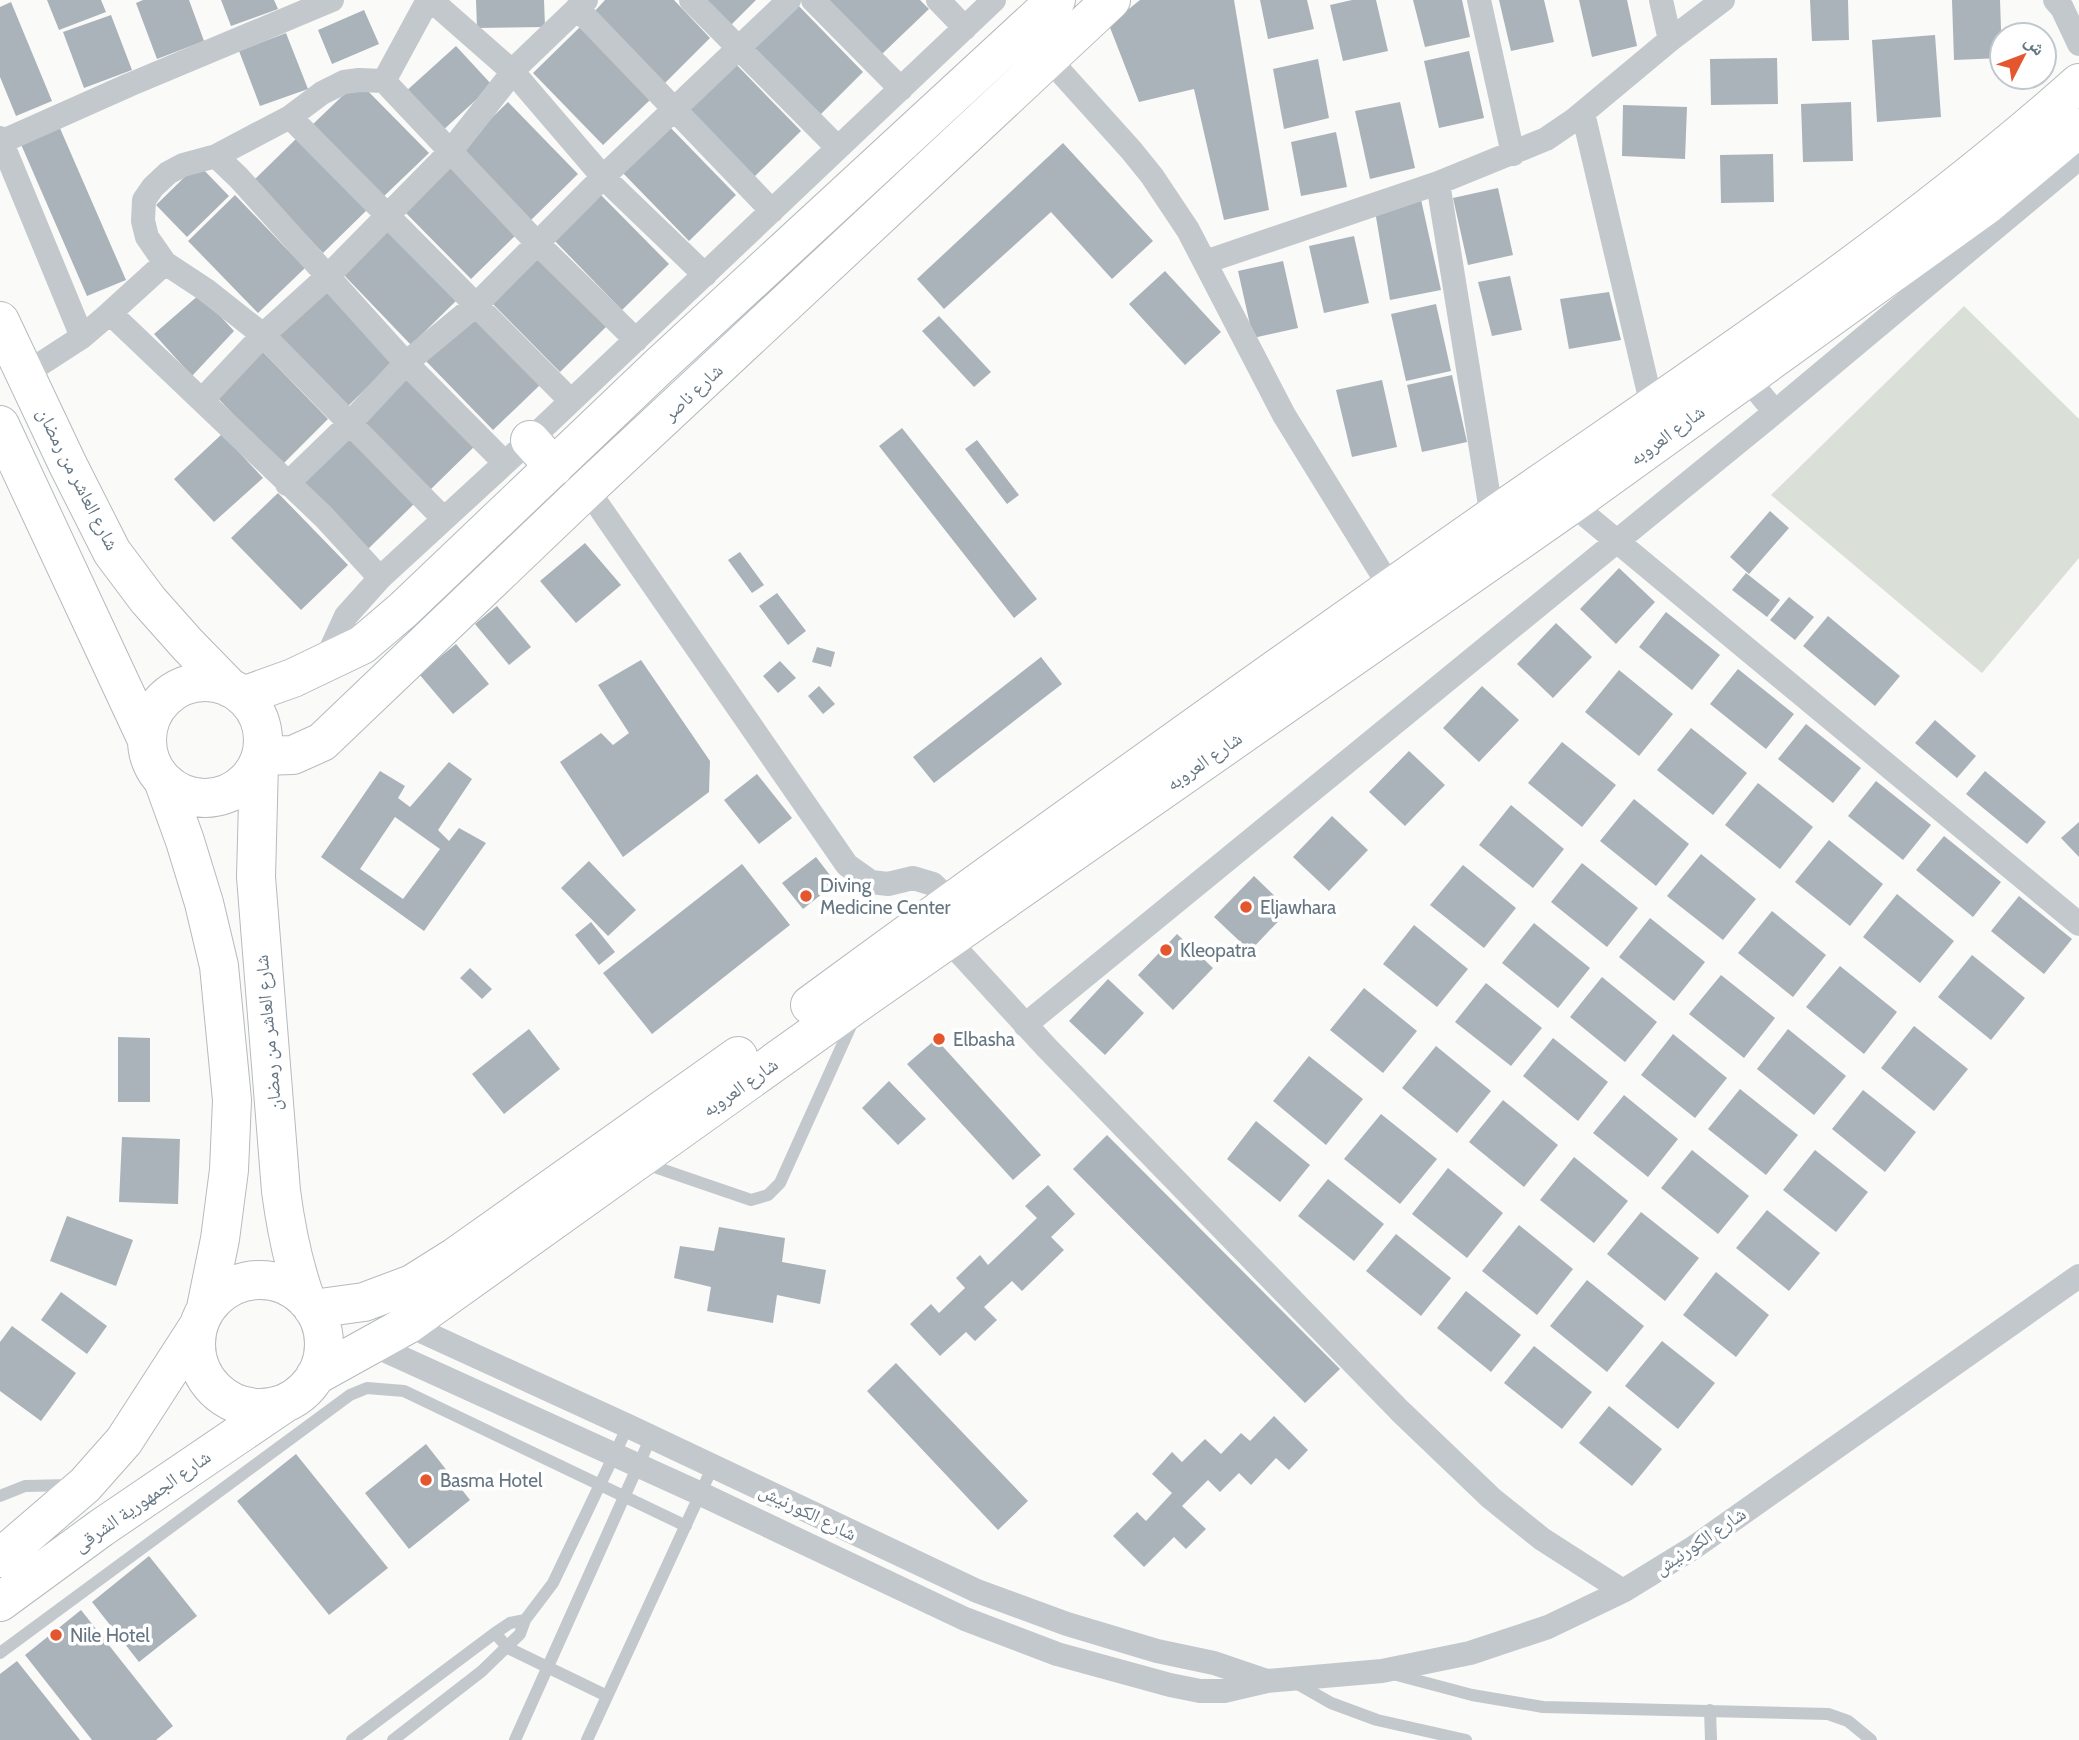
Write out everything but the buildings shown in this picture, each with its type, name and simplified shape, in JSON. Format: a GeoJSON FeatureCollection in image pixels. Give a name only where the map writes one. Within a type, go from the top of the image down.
{"type":"FeatureCollection","features":[{"type":"Feature","properties":{"kind":"main road"},"geometry":{"type":"LineString","coordinates":[[237,692],[324,664],[362,645],[403,610],[530,456],[1056,0]]}},
{"type":"Feature","properties":{"kind":"main road","name":"شارع ناصر"},"geometry":{"type":"LineString","coordinates":[[260,759],[293,755],[322,742],[587,489],[1111,0]]}},
{"type":"Feature","properties":{"kind":"main road","name":"شارع العروبه"},"geometry":{"type":"LineString","coordinates":[[315,1376],[407,1325],[948,940],[1400,603],[1492,517],[1674,404],[2020,136],[2079,83]]}},
{"type":"Feature","properties":{"kind":"main road","name":"شارع العروبه"},"geometry":{"type":"LineString","coordinates":[[310,1304],[364,1302],[412,1284],[455,1256],[802,1011],[951,902],[1400,603],[1572,505],[1674,404],[1747,378],[1988,204],[2079,128]]}},
{"type":"Feature","properties":{"kind":"main road","name":"شارع العاشر من رمضان"},"geometry":{"type":"LineString","coordinates":[[0,321],[112,552],[148,600],[188,645],[237,692]]}},
{"type":"Feature","properties":{"kind":"main road"},"geometry":{"type":"LineString","coordinates":[[647,353],[685,399]]}},
{"type":"Feature","properties":{"kind":"main road"},"geometry":{"type":"LineString","coordinates":[[0,425],[147,740],[151,762],[163,780],[186,841],[219,966],[232,1100],[229,1170],[223,1216],[201,1318],[195,1349],[200,1368],[211,1386],[226,1399],[245,1407],[265,1408],[285,1403],[303,1392],[315,1376],[322,1360],[324,1342],[321,1325],[310,1304],[288,1286],[266,1280],[243,1282],[222,1291],[201,1318],[124,1441],[85,1485],[0,1558]]}},
{"type":"Feature","properties":{"kind":"main road"},"geometry":{"type":"LineString","coordinates":[[147,740],[151,718],[163,700],[181,687],[202,682],[224,685],[237,692],[257,713],[263,734],[260,759],[246,782],[227,794],[205,798],[182,793],[163,780]]}},
{"type":"Feature","properties":{"kind":"main road","name":"شارع العاشر من رمضان"},"geometry":{"type":"LineString","coordinates":[[260,759],[256,877],[280,1178],[294,1265],[310,1304]]}},
{"type":"Feature","properties":{"kind":"main road","name":"شارع الجمهورية الشرقى"},"geometry":{"type":"LineString","coordinates":[[0,1602],[101,1528],[225,1464],[285,1403]]}},
{"type":"Feature","properties":{"kind":"street"},"geometry":{"type":"LineString","coordinates":[[82,337],[1,140],[332,0]]}},
{"type":"Feature","properties":{"kind":"street"},"geometry":{"type":"LineString","coordinates":[[384,81],[430,0],[512,72],[603,177],[705,275]]}},
{"type":"Feature","properties":{"kind":"street"},"geometry":{"type":"LineString","coordinates":[[691,0],[838,148]]}},
{"type":"Feature","properties":{"kind":"street"},"geometry":{"type":"LineString","coordinates":[[287,484],[351,422],[406,363],[477,304],[603,177],[789,0]]}},
{"type":"Feature","properties":{"kind":"street"},"geometry":{"type":"LineString","coordinates":[[813,0],[901,89]]}},
{"type":"Feature","properties":{"kind":"street"},"geometry":{"type":"LineString","coordinates":[[937,0],[965,29]]}},
{"type":"Feature","properties":{"kind":"street"},"geometry":{"type":"LineString","coordinates":[[324,664],[346,616],[380,578],[444,519],[530,456],[571,401],[647,353],[705,275],[994,0]]}},
{"type":"Feature","properties":{"kind":"street"},"geometry":{"type":"LineString","coordinates":[[1479,0],[1513,154]]}},
{"type":"Feature","properties":{"kind":"street"},"geometry":{"type":"LineString","coordinates":[[1661,0],[1670,40]]}},
{"type":"Feature","properties":{"kind":"street"},"geometry":{"type":"LineString","coordinates":[[1205,262],[1438,183],[1546,139],[1583,113],[1670,40],[1723,0]]}},
{"type":"Feature","properties":{"kind":"street"},"geometry":{"type":"LineString","coordinates":[[2063,3],[2079,44]]}},
{"type":"Feature","properties":{"kind":"street"},"geometry":{"type":"LineString","coordinates":[[202,400],[263,335],[327,277],[450,152],[512,72],[582,4],[674,111],[772,211]]}},
{"type":"Feature","properties":{"kind":"street"},"geometry":{"type":"LineString","coordinates":[[1049,59],[1152,176],[1188,230],[1283,415],[1400,603]]}},
{"type":"Feature","properties":{"kind":"street"},"geometry":{"type":"LineString","coordinates":[[444,519],[263,335],[206,290],[164,263],[147,237],[143,221],[144,200],[168,173],[183,165],[216,156],[290,117],[322,93],[344,82],[359,79],[384,81],[538,244],[647,353]]}},
{"type":"Feature","properties":{"kind":"street"},"geometry":{"type":"LineString","coordinates":[[1583,113],[1674,404]]}},
{"type":"Feature","properties":{"kind":"street"},"geometry":{"type":"LineString","coordinates":[[290,117],[571,401]]}},
{"type":"Feature","properties":{"kind":"street"},"geometry":{"type":"LineString","coordinates":[[216,156],[406,363],[530,456]]}},
{"type":"Feature","properties":{"kind":"street"},"geometry":{"type":"LineString","coordinates":[[1026,1025],[1775,412],[2079,158]]}},
{"type":"Feature","properties":{"kind":"street"},"geometry":{"type":"LineString","coordinates":[[1438,183],[1492,517]]}},
{"type":"Feature","properties":{"kind":"street"},"geometry":{"type":"LineString","coordinates":[[25,374],[82,337],[164,263]]}},
{"type":"Feature","properties":{"kind":"street"},"geometry":{"type":"LineString","coordinates":[[110,313],[324,517],[380,578]]}},
{"type":"Feature","properties":{"kind":"street"},"geometry":{"type":"LineString","coordinates":[[1747,378],[1775,412]]}},
{"type":"Feature","properties":{"kind":"street"},"geometry":{"type":"LineString","coordinates":[[587,489],[847,865],[871,882],[888,884],[913,878],[933,884],[951,902]]}},
{"type":"Feature","properties":{"kind":"street"},"geometry":{"type":"LineString","coordinates":[[1572,505],[2079,925]]}},
{"type":"Feature","properties":{"kind":"street"},"geometry":{"type":"LineString","coordinates":[[948,940],[1026,1025],[1458,1468],[1542,1539],[1623,1591]]}},
{"type":"Feature","properties":{"kind":"street","name":"شارع الكورنيش"},"geometry":{"type":"LineString","coordinates":[[373,1345],[701,1494],[965,1619],[1057,1654],[1200,1691],[1224,1691],[1278,1680],[1382,1671],[1483,1649],[1548,1627],[1623,1591],[1693,1548],[2079,1276]]}},
{"type":"Feature","properties":{"kind":"street","name":"شارع الكورنيش"},"geometry":{"type":"LineString","coordinates":[[364,1302],[407,1325],[976,1591],[1067,1624],[1157,1651],[1278,1680]]}},
{"type":"Feature","properties":{"kind":"lane"},"geometry":{"type":"LineString","coordinates":[[636,1161],[751,1199],[768,1195],[780,1183],[863,999]]}},
{"type":"Feature","properties":{"kind":"lane"},"geometry":{"type":"LineString","coordinates":[[0,1653],[225,1464],[350,1395],[368,1388],[383,1387],[404,1391],[686,1526]]}},
{"type":"Feature","properties":{"kind":"lane"},"geometry":{"type":"LineString","coordinates":[[393,1740],[508,1648],[520,1634],[525,1620],[553,1583],[628,1426]]}},
{"type":"Feature","properties":{"kind":"lane"},"geometry":{"type":"LineString","coordinates":[[515,1740],[651,1437]]}},
{"type":"Feature","properties":{"kind":"lane"},"geometry":{"type":"LineString","coordinates":[[587,1740],[713,1466]]}},
{"type":"Feature","properties":{"kind":"lane"},"geometry":{"type":"LineString","coordinates":[[0,1496],[25,1486],[85,1485]]}},
{"type":"Feature","properties":{"kind":"lane"},"geometry":{"type":"LineString","coordinates":[[352,1740],[495,1633],[510,1623],[525,1620]]}},
{"type":"Feature","properties":{"kind":"lane"},"geometry":{"type":"LineString","coordinates":[[495,1633],[508,1648],[607,1696]]}},
{"type":"Feature","properties":{"kind":"lane"},"geometry":{"type":"LineString","coordinates":[[1382,1671],[1472,1695],[1543,1707],[1829,1714],[1848,1721],[1871,1740]]}},
{"type":"Feature","properties":{"kind":"lane"},"geometry":{"type":"LineString","coordinates":[[1278,1680],[1377,1720],[1466,1740]]}},
{"type":"Feature","properties":{"kind":"lane"},"geometry":{"type":"LineString","coordinates":[[1710,1710],[1711,1740]]}},
{"type":"Feature","properties":{"kind":"shaded area"},"geometry":{"type":"Polygon","coordinates":[[[1964,306],[2079,419],[2079,558],[1982,673],[1771,495],[1964,306]]]}},
{"type":"Feature","properties":{"kind":"place","name":"Diving Medicine Center"},"geometry":{"type":"Point","coordinates":[806,896]}},
{"type":"Feature","properties":{"kind":"place","name":"Eljawhara"},"geometry":{"type":"Point","coordinates":[1246,907]}},
{"type":"Feature","properties":{"kind":"place","name":"Kleopatra"},"geometry":{"type":"Point","coordinates":[1166,950]}},
{"type":"Feature","properties":{"kind":"place","name":"Elbasha"},"geometry":{"type":"Point","coordinates":[939,1039]}},
{"type":"Feature","properties":{"kind":"place","name":"Basma Hotel"},"geometry":{"type":"Point","coordinates":[426,1480]}},
{"type":"Feature","properties":{"kind":"place","name":"Nile Hotel"},"geometry":{"type":"Point","coordinates":[56,1635]}}]}
